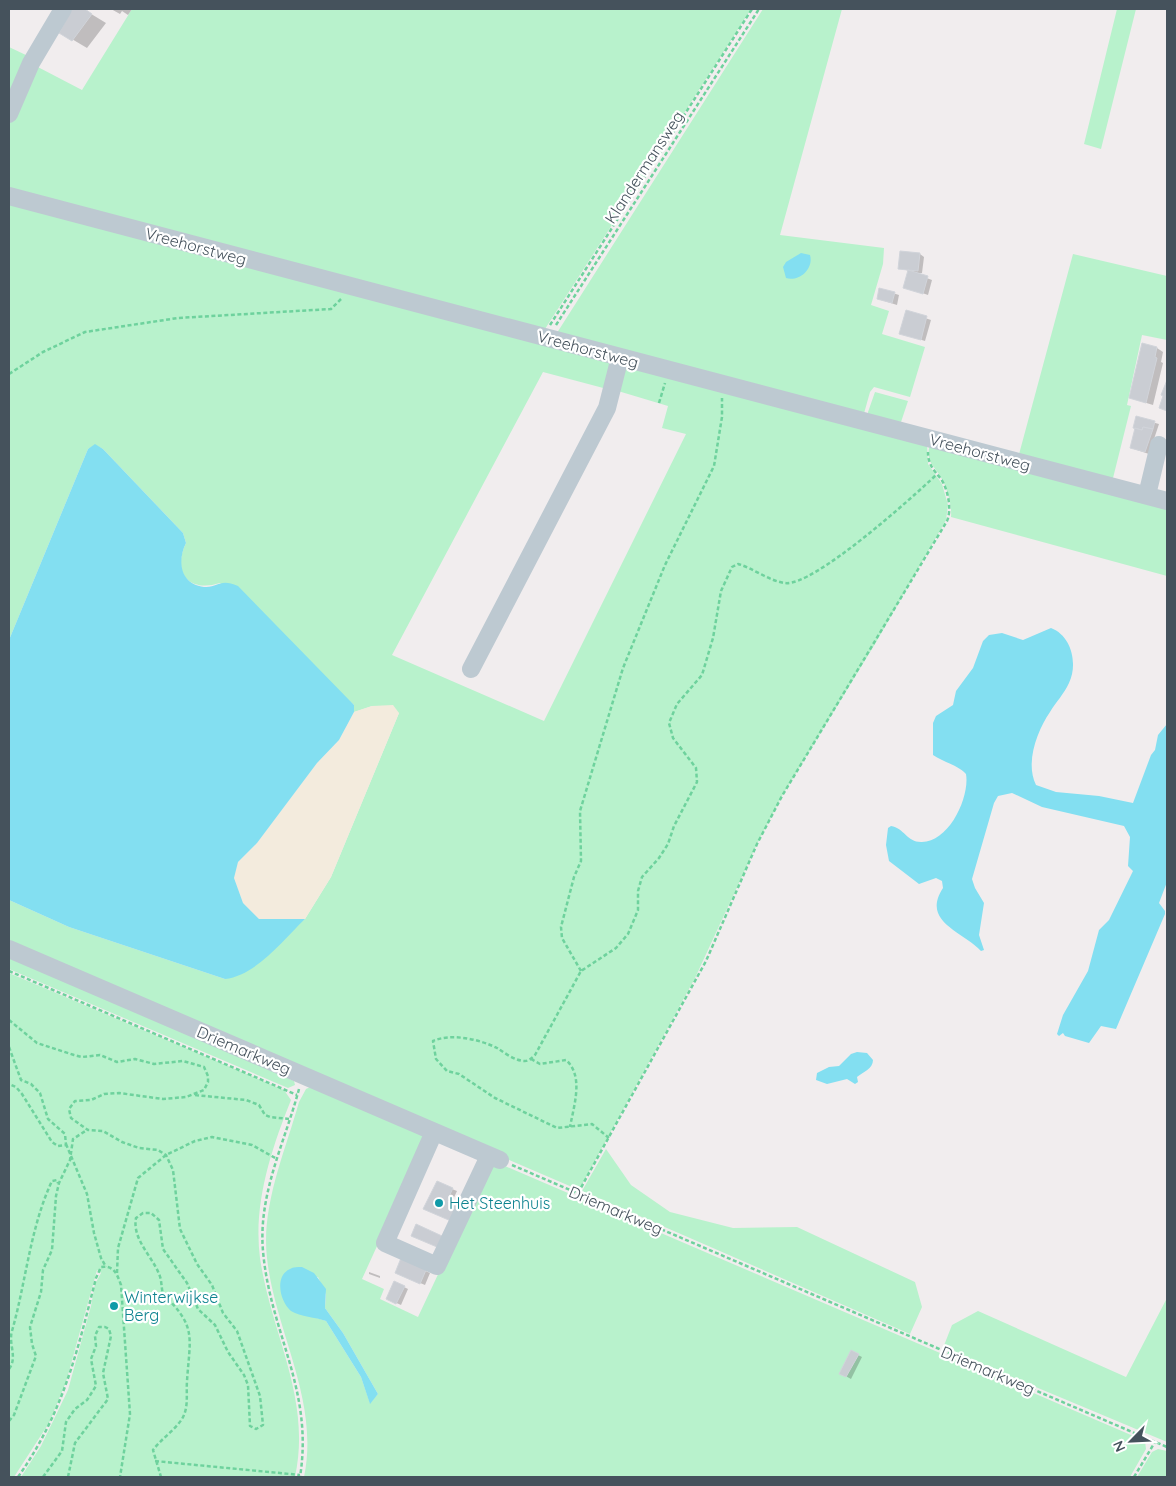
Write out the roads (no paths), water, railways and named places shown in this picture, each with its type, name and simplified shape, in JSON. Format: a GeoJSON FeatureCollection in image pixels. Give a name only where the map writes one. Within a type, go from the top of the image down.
{"type":"FeatureCollection","features":[{"type":"Feature","properties":{"kind":"street"},"geometry":{"type":"LineString","coordinates":[[9,114],[32,63],[64,9]]}},
{"type":"Feature","properties":{"kind":"street","name":"Vreehorstweg"},"geometry":{"type":"LineString","coordinates":[[9,196],[1167,501]]}},
{"type":"Feature","properties":{"kind":"street"},"geometry":{"type":"LineString","coordinates":[[471,669],[606,408],[620,357]]}},
{"type":"Feature","properties":{"kind":"street"},"geometry":{"type":"LineString","coordinates":[[1147,495],[1159,445]]}},
{"type":"Feature","properties":{"kind":"street","name":"Driemarkweg"},"geometry":{"type":"LineString","coordinates":[[9,949],[434,1132],[494,1158],[437,1266],[385,1243],[434,1132]]}},
{"type":"Feature","properties":{"kind":"water"},"geometry":{"type":"Polygon","coordinates":[[[801,253],[810,255],[811,260],[808,269],[796,278],[786,278],[783,267],[786,262],[801,253]]]}},
{"type":"Feature","properties":{"kind":"water"},"geometry":{"type":"Polygon","coordinates":[[[95,444],[103,449],[183,533],[186,543],[181,564],[185,577],[196,585],[204,587],[223,583],[238,586],[354,705],[354,712],[339,740],[317,763],[257,843],[238,862],[234,878],[243,903],[259,919],[305,919],[259,964],[237,976],[225,979],[69,927],[9,900],[9,640],[88,449],[95,444]]]}},
{"type":"Feature","properties":{"kind":"water"},"geometry":{"type":"Polygon","coordinates":[[[1051,628],[1064,637],[1068,644],[1073,659],[1073,668],[1067,687],[1045,720],[1034,747],[1032,767],[1036,785],[1056,792],[1099,796],[1133,803],[1151,755],[1155,750],[1158,735],[1167,724],[1167,882],[1159,903],[1165,914],[1116,1029],[1101,1026],[1089,1043],[1065,1036],[1063,1033],[1059,1036],[1057,1034],[1063,1015],[1088,971],[1099,930],[1109,920],[1133,871],[1128,866],[1130,837],[1124,826],[1042,807],[1012,793],[998,796],[994,803],[972,879],[984,903],[979,935],[984,950],[981,951],[940,918],[937,909],[938,900],[943,888],[942,881],[936,878],[919,884],[889,861],[886,845],[888,828],[891,826],[899,829],[912,840],[921,842],[931,840],[940,835],[956,817],[965,794],[966,774],[959,768],[933,755],[933,723],[936,716],[953,705],[956,691],[973,668],[983,641],[989,635],[1002,633],[1023,640],[1051,628]]]}},
{"type":"Feature","properties":{"kind":"water"},"geometry":{"type":"Polygon","coordinates":[[[857,1052],[867,1053],[873,1060],[870,1068],[857,1077],[858,1082],[855,1084],[847,1079],[827,1084],[816,1080],[817,1073],[829,1067],[839,1066],[851,1054],[857,1052]]]}},
{"type":"Feature","properties":{"kind":"water"},"geometry":{"type":"Polygon","coordinates":[[[302,1267],[314,1273],[326,1289],[325,1308],[343,1333],[378,1394],[370,1404],[361,1377],[326,1321],[295,1313],[284,1302],[280,1289],[282,1277],[291,1268],[302,1267]]]}},
{"type":"Feature","properties":{"kind":"place","name":"Het Steenhuis"},"geometry":{"type":"Point","coordinates":[439,1203]}},
{"type":"Feature","properties":{"kind":"place","name":"Winterwijkse Berg"},"geometry":{"type":"Point","coordinates":[114,1306]}}]}
